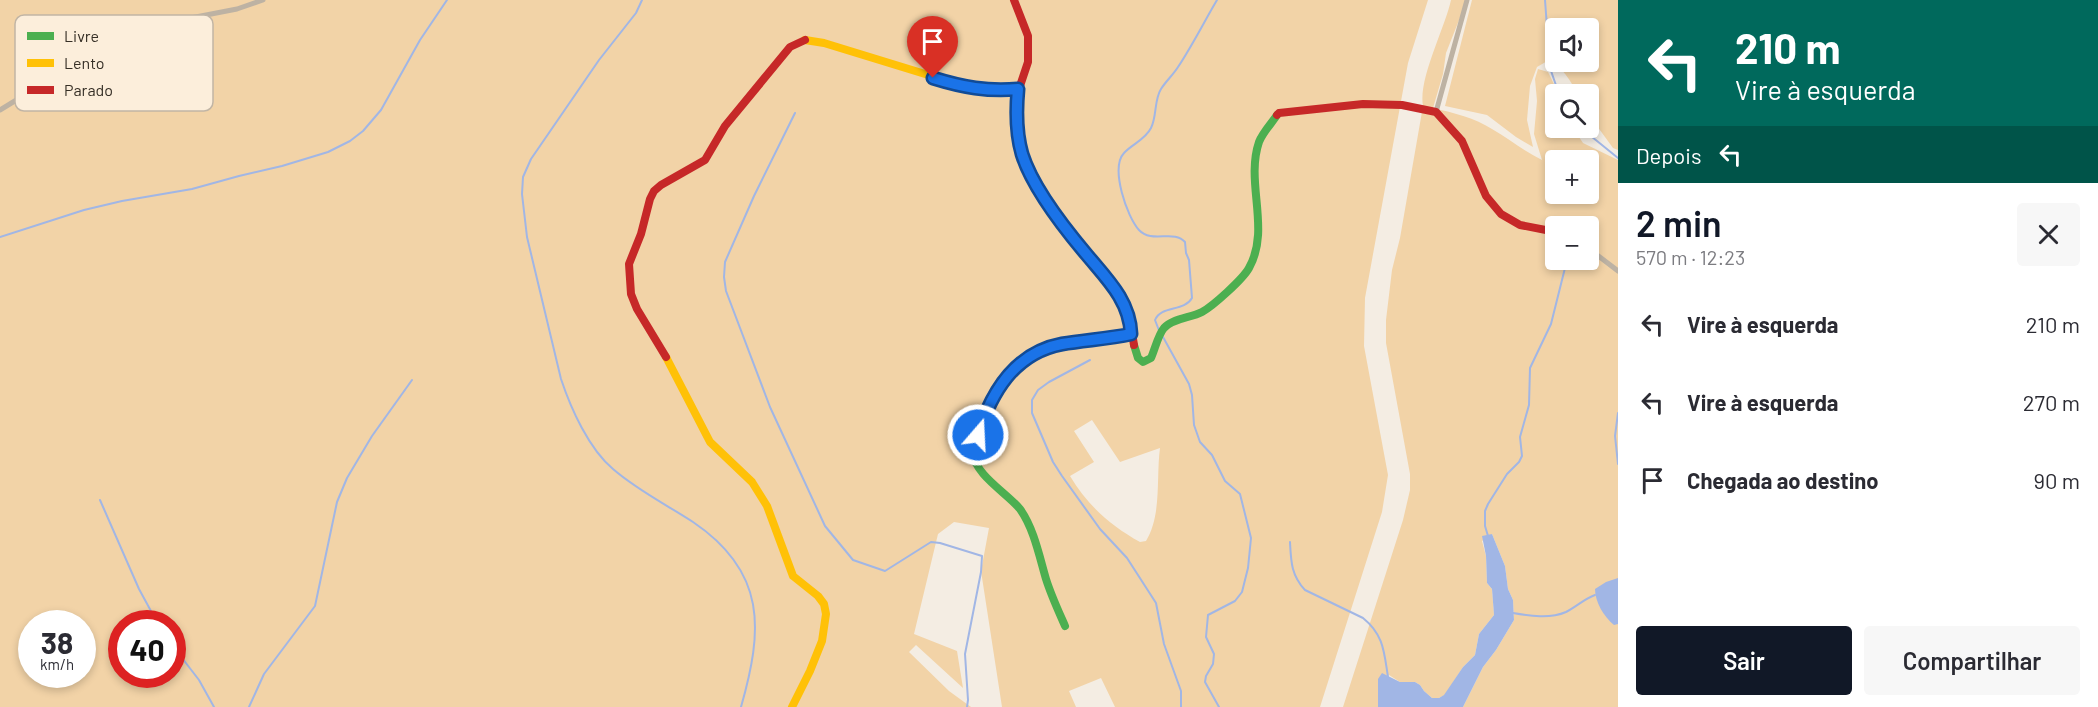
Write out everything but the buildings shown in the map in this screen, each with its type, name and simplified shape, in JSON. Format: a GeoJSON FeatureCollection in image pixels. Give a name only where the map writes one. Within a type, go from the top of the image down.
{"type":"FeatureCollection","features":[{"type":"Feature","properties":{"kind":"street"},"geometry":{"type":"LineString","coordinates":[[206,15],[237,9],[263,0]]}},
{"type":"Feature","properties":{"kind":"street"},"geometry":{"type":"LineString","coordinates":[[1014,0],[1025,26],[1029,46],[1028,62],[1018,89],[1016,109],[1022,153],[1044,194],[1074,239],[1122,300],[1129,315],[1131,334],[1138,358],[1143,362],[1147,361],[1155,351],[1163,329],[1202,312],[1248,270],[1258,248],[1254,173],[1256,154],[1260,138],[1280,113],[1363,104],[1402,105],[1436,112],[1456,132],[1486,196],[1501,214],[1521,225],[1545,230]]}},
{"type":"Feature","properties":{"kind":"street"},"geometry":{"type":"LineString","coordinates":[[1436,112],[1467,0]]}},
{"type":"Feature","properties":{"kind":"street"},"geometry":{"type":"LineString","coordinates":[[792,707],[819,649],[826,622],[826,610],[819,596],[800,584],[793,576],[767,506],[752,482],[721,453],[702,430],[654,335],[634,303],[629,264],[641,234],[650,199],[661,184],[705,160],[725,126],[760,83],[790,47],[803,40],[824,43],[974,89],[996,91],[1018,89]]}},
{"type":"Feature","properties":{"kind":"street"},"geometry":{"type":"LineString","coordinates":[[0,110],[15,101]]}},
{"type":"Feature","properties":{"kind":"street"},"geometry":{"type":"LineString","coordinates":[[1599,256],[1618,271]]}},
{"type":"Feature","properties":{"kind":"street"},"geometry":{"type":"LineString","coordinates":[[1065,626],[1049,589],[1033,535],[1025,517],[1008,495],[979,469],[972,457],[972,451],[993,396],[1006,378],[1028,358],[1062,344],[1131,334]]}},
{"type":"Feature","properties":{"kind":"shaded area"},"geometry":{"type":"Polygon","coordinates":[[[0,0],[1428,0],[1408,63],[1365,298],[1364,346],[1388,475],[1382,512],[1320,707],[1115,707],[1101,678],[1069,691],[1076,707],[1002,707],[981,571],[989,528],[954,522],[938,534],[914,634],[957,651],[963,688],[916,645],[909,652],[949,691],[971,707],[0,707],[0,0]],[[1092,420],[1074,431],[1094,462],[1070,476],[1084,496],[1110,522],[1140,542],[1146,541],[1154,520],[1160,448],[1120,462],[1092,420]]]}},
{"type":"Feature","properties":{"kind":"shaded area"},"geometry":{"type":"Polygon","coordinates":[[[1451,0],[1467,0],[1446,53],[1443,74],[1433,108],[1479,122],[1542,160],[1534,134],[1537,101],[1535,79],[1538,69],[1548,72],[1554,84],[1545,84],[1545,138],[1580,138],[1583,143],[1597,150],[1545,150],[1545,204],[1599,204],[1599,151],[1618,160],[1618,707],[1463,707],[1483,667],[1514,620],[1513,600],[1508,589],[1505,566],[1492,534],[1482,541],[1486,556],[1487,583],[1492,589],[1494,615],[1479,634],[1475,655],[1463,667],[1445,695],[1432,698],[1415,682],[1400,682],[1389,675],[1378,687],[1378,707],[1343,707],[1403,520],[1410,490],[1410,474],[1386,343],[1386,320],[1392,270],[1400,238],[1423,106],[1424,82],[1451,0]]]}},
{"type":"Feature","properties":{"kind":"shaded area"},"geometry":{"type":"Polygon","coordinates":[[[1472,0],[1618,0],[1618,150],[1613,148],[1599,129],[1599,84],[1572,84],[1563,72],[1599,72],[1599,18],[1545,18],[1545,62],[1537,67],[1530,86],[1527,120],[1533,147],[1487,115],[1445,106],[1472,0]]]}},
{"type":"Feature","properties":{"kind":"water"},"geometry":{"type":"Polygon","coordinates":[[[1492,534],[1505,566],[1508,589],[1513,600],[1514,620],[1483,667],[1463,707],[1378,707],[1378,679],[1382,673],[1400,682],[1415,682],[1432,698],[1439,698],[1444,695],[1463,667],[1475,655],[1479,634],[1494,615],[1492,589],[1487,583],[1486,556],[1482,536],[1492,534]]]}},
{"type":"Feature","properties":{"kind":"water"},"geometry":{"type":"Polygon","coordinates":[[[1618,578],[1618,624],[1614,625],[1601,609],[1595,589],[1618,578]]]}},
{"type":"Feature","properties":{"kind":"waterway"},"geometry":{"type":"LineString","coordinates":[[0,237],[84,210],[192,189],[282,166],[328,152],[350,141],[363,131],[381,110],[420,40],[447,0]]}},
{"type":"Feature","properties":{"kind":"waterway"},"geometry":{"type":"LineString","coordinates":[[642,0],[636,13],[599,60],[531,159],[523,177],[522,194],[527,237],[561,379],[570,403],[596,451],[622,477],[693,522],[717,541],[735,561],[747,582],[753,604],[755,628],[753,653],[741,707]]}},
{"type":"Feature","properties":{"kind":"waterway"},"geometry":{"type":"LineString","coordinates":[[1160,333],[1155,320],[1158,315],[1184,305],[1192,298],[1185,242],[1175,237],[1144,234],[1134,224],[1125,204],[1119,181],[1120,160],[1124,153],[1151,128],[1161,89],[1183,59],[1217,0]]}},
{"type":"Feature","properties":{"kind":"waterway"},"geometry":{"type":"LineString","coordinates":[[1545,0],[1550,68],[1556,84]]}},
{"type":"Feature","properties":{"kind":"waterway"},"geometry":{"type":"LineString","coordinates":[[795,113],[754,196],[725,262],[726,291],[770,407],[825,526],[853,560],[885,571],[931,542],[982,556],[965,654],[967,707]]}},
{"type":"Feature","properties":{"kind":"waterway"},"geometry":{"type":"LineString","coordinates":[[1593,138],[1618,158]]}},
{"type":"Feature","properties":{"kind":"waterway"},"geometry":{"type":"LineString","coordinates":[[1488,536],[1485,511],[1507,474],[1522,456],[1520,437],[1529,405],[1530,368],[1551,324],[1564,270]]}},
{"type":"Feature","properties":{"kind":"waterway"},"geometry":{"type":"LineString","coordinates":[[1163,337],[1189,384],[1194,425],[1200,442],[1212,455],[1225,481],[1240,494],[1251,538],[1248,568],[1242,592],[1235,601],[1208,615],[1206,637],[1214,654],[1213,664],[1205,682],[1219,707]]}},
{"type":"Feature","properties":{"kind":"waterway"},"geometry":{"type":"LineString","coordinates":[[1090,360],[1038,390],[1032,400],[1032,413],[1053,462],[1062,476],[1100,529],[1127,558],[1156,603],[1164,644],[1181,691],[1181,707]]}},
{"type":"Feature","properties":{"kind":"waterway"},"geometry":{"type":"LineString","coordinates":[[249,707],[264,674],[315,606],[337,502],[347,478],[372,436],[412,380]]}},
{"type":"Feature","properties":{"kind":"waterway"},"geometry":{"type":"LineString","coordinates":[[1618,413],[1615,436],[1618,464]]}},
{"type":"Feature","properties":{"kind":"waterway"},"geometry":{"type":"LineString","coordinates":[[100,500],[150,610]]}},
{"type":"Feature","properties":{"kind":"waterway"},"geometry":{"type":"LineString","coordinates":[[1290,542],[1291,562],[1300,584],[1305,590],[1363,618],[1370,624],[1382,644],[1388,677]]}},
{"type":"Feature","properties":{"kind":"waterway"},"geometry":{"type":"LineString","coordinates":[[1513,613],[1553,616],[1566,612],[1595,595]]}},
{"type":"Feature","properties":{"kind":"waterway"},"geometry":{"type":"LineString","coordinates":[[186,663],[199,680],[214,707]]}},
{"type":"Feature","properties":{"kind":"traffic: fast"},"geometry":{"type":"LineString","coordinates":[[1134,345],[1138,358],[1143,362],[1151,358],[1164,328],[1172,322],[1207,309],[1246,273],[1255,253],[1258,238],[1255,158],[1261,138],[1277,115]]}},
{"type":"Feature","properties":{"kind":"traffic: fast"},"geometry":{"type":"LineString","coordinates":[[1001,385],[975,438],[973,446],[975,461],[985,476],[1020,509],[1025,517],[1036,542],[1050,591],[1065,626]]}},
{"type":"Feature","properties":{"kind":"traffic: slow"},"geometry":{"type":"LineString","coordinates":[[805,40],[824,43],[974,89],[996,91],[1019,89]]}},
{"type":"Feature","properties":{"kind":"traffic: slow"},"geometry":{"type":"LineString","coordinates":[[1001,385],[1016,369],[1045,350],[1131,334]]}},
{"type":"Feature","properties":{"kind":"traffic: slow"},"geometry":{"type":"LineString","coordinates":[[666,357],[710,442],[752,482],[767,506],[793,576],[818,596],[824,604],[826,614],[822,641],[792,707]]}},
{"type":"Feature","properties":{"kind":"traffic: jam"},"geometry":{"type":"LineString","coordinates":[[1014,0],[1028,36],[1028,62],[1019,89],[1016,109],[1022,153],[1044,194],[1074,239],[1122,300],[1129,315],[1134,345]]}},
{"type":"Feature","properties":{"kind":"traffic: jam"},"geometry":{"type":"LineString","coordinates":[[666,357],[637,309],[631,294],[629,264],[641,234],[650,199],[661,185],[705,160],[725,126],[790,47],[805,40]]}},
{"type":"Feature","properties":{"kind":"traffic: jam"},"geometry":{"type":"LineString","coordinates":[[1277,115],[1363,104],[1402,105],[1436,112],[1462,141],[1486,196],[1501,214],[1520,225],[1545,230]]}},
{"type":"Feature","properties":{"kind":"route"},"geometry":{"type":"LineString","coordinates":[[933,78],[974,89],[996,91],[1018,89],[1017,126],[1022,153],[1032,175],[1074,239],[1114,287],[1129,315],[1131,324],[1131,334],[1052,346],[1028,358],[1006,378],[993,396],[978,435]]}}]}
